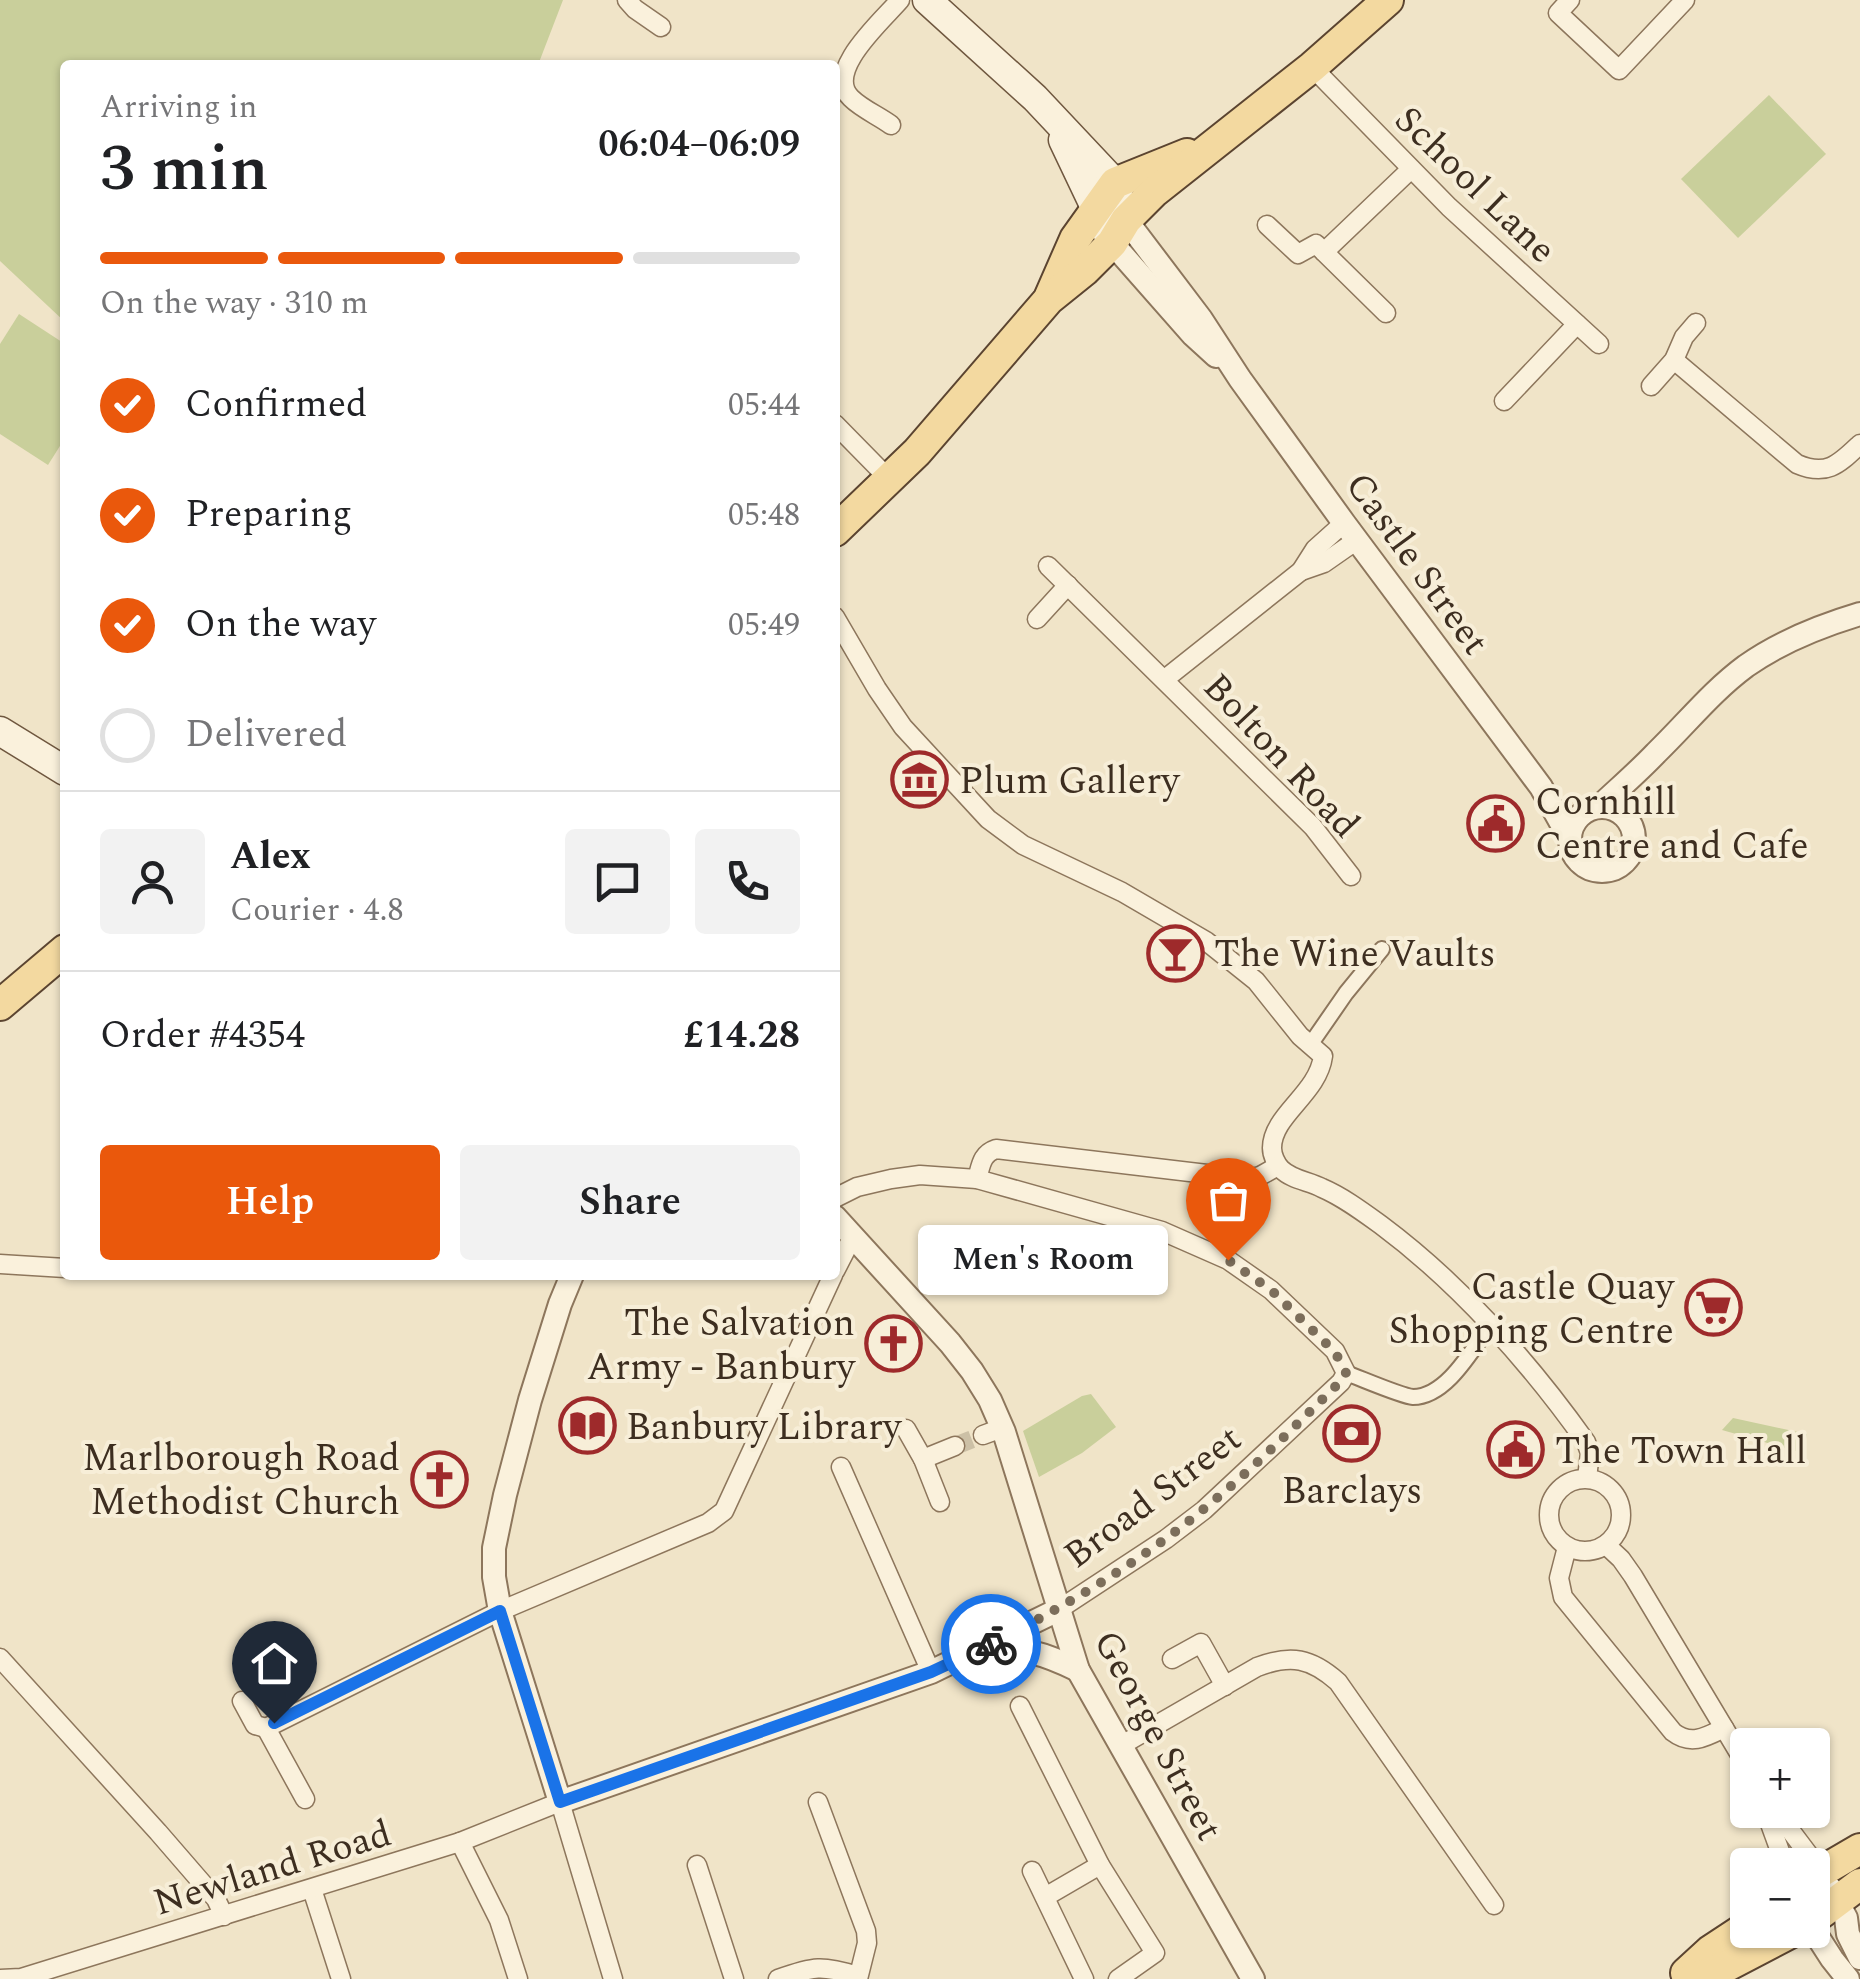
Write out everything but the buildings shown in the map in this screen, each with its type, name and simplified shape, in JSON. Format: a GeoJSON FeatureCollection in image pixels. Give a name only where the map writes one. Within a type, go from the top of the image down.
{"type":"FeatureCollection","features":[{"type":"Feature","properties":{"kind":"main road"},"geometry":{"type":"LineString","coordinates":[[926,0],[1052,116],[1115,183],[1119,231]]}},
{"type":"Feature","properties":{"kind":"main road"},"geometry":{"type":"LineString","coordinates":[[840,524],[917,452],[1049,299],[1085,270],[1154,192],[1312,67],[1388,0]]}},
{"type":"Feature","properties":{"kind":"main road"},"geometry":{"type":"LineString","coordinates":[[1052,116],[1097,208],[1119,231]]}},
{"type":"Feature","properties":{"kind":"main road"},"geometry":{"type":"LineString","coordinates":[[1049,299],[1075,239],[1115,183],[1218,141]]}},
{"type":"Feature","properties":{"kind":"main road"},"geometry":{"type":"LineString","coordinates":[[0,731],[60,768]]}},
{"type":"Feature","properties":{"kind":"main road"},"geometry":{"type":"LineString","coordinates":[[0,1005],[60,954]]}},
{"type":"Feature","properties":{"kind":"main road"},"geometry":{"type":"LineString","coordinates":[[1830,1866],[1860,1849]]}},
{"type":"Feature","properties":{"kind":"main road"},"geometry":{"type":"LineString","coordinates":[[1680,1979],[1730,1938]]}},
{"type":"Feature","properties":{"kind":"main road"},"geometry":{"type":"LineString","coordinates":[[1692,1979],[1761,1948]]}},
{"type":"Feature","properties":{"kind":"street"},"geometry":{"type":"LineString","coordinates":[[627,0],[660,28]]}},
{"type":"Feature","properties":{"kind":"street"},"geometry":{"type":"LineString","coordinates":[[891,125],[851,99],[845,91],[843,72],[900,0]]}},
{"type":"Feature","properties":{"kind":"street"},"geometry":{"type":"LineString","coordinates":[[1570,0],[1558,13],[1618,70],[1685,0]]}},
{"type":"Feature","properties":{"kind":"street","name":"School Lane"},"geometry":{"type":"LineString","coordinates":[[1312,67],[1450,207],[1598,344]]}},
{"type":"Feature","properties":{"kind":"street"},"geometry":{"type":"LineString","coordinates":[[1324,252],[1412,168]]}},
{"type":"Feature","properties":{"kind":"street"},"geometry":{"type":"LineString","coordinates":[[1267,225],[1298,254],[1316,244],[1386,313]]}},
{"type":"Feature","properties":{"kind":"street","name":"Castle Street"},"geometry":{"type":"LineString","coordinates":[[1119,231],[1201,318],[1240,380],[1540,788],[1570,839]]}},
{"type":"Feature","properties":{"kind":"street"},"geometry":{"type":"LineString","coordinates":[[1651,386],[1674,360],[1684,337],[1696,323]]}},
{"type":"Feature","properties":{"kind":"street"},"geometry":{"type":"LineString","coordinates":[[1504,401],[1577,324]]}},
{"type":"Feature","properties":{"kind":"street"},"geometry":{"type":"LineString","coordinates":[[1674,360],[1797,464],[1826,470],[1860,444]]}},
{"type":"Feature","properties":{"kind":"street"},"geometry":{"type":"LineString","coordinates":[[840,429],[890,480]]}},
{"type":"Feature","properties":{"kind":"street","name":"Bolton Road"},"geometry":{"type":"LineString","coordinates":[[1165,679],[1301,571],[1315,549],[1350,531]]}},
{"type":"Feature","properties":{"kind":"street","name":"Bolton Road"},"geometry":{"type":"LineString","coordinates":[[1048,566],[1314,827],[1351,876]]}},
{"type":"Feature","properties":{"kind":"street"},"geometry":{"type":"LineString","coordinates":[[1037,619],[1068,586]]}},
{"type":"Feature","properties":{"kind":"street"},"geometry":{"type":"LineString","coordinates":[[1594,808],[1610,808],[1624,815],[1635,836],[1634,848],[1626,861],[1604,872],[1576,859],[1570,839],[1574,824],[1658,752],[1716,690],[1748,665],[1815,629],[1860,614]]}},
{"type":"Feature","properties":{"kind":"street"},"geometry":{"type":"LineString","coordinates":[[840,626],[904,727],[988,819],[1023,844],[1122,892],[1206,941],[1256,982],[1300,1036],[1317,1050]]}},
{"type":"Feature","properties":{"kind":"street"},"geometry":{"type":"LineString","coordinates":[[1624,815],[1658,752]]}},
{"type":"Feature","properties":{"kind":"street","name":"Castle Street"},"geometry":{"type":"LineString","coordinates":[[1540,788],[1558,799],[1594,808]]}},
{"type":"Feature","properties":{"kind":"street"},"geometry":{"type":"LineString","coordinates":[[1382,949],[1346,993],[1317,1050],[1318,1076],[1280,1123],[1272,1148],[1278,1166],[1376,1221],[1491,1324],[1586,1442],[1590,1453],[1586,1478]]}},
{"type":"Feature","properties":{"kind":"street"},"geometry":{"type":"LineString","coordinates":[[977,1180],[982,1158],[996,1149],[1248,1179],[1278,1166]]}},
{"type":"Feature","properties":{"kind":"street"},"geometry":{"type":"LineString","coordinates":[[840,1196],[891,1179],[920,1176],[977,1180],[1162,1231],[1228,1260],[1271,1290],[1335,1352],[1346,1373],[1412,1397],[1435,1391],[1456,1373],[1491,1324]]}},
{"type":"Feature","properties":{"kind":"street","name":"George Street"},"geometry":{"type":"LineString","coordinates":[[840,1222],[950,1342],[978,1381],[1078,1670],[1247,1977]]}},
{"type":"Feature","properties":{"kind":"street"},"geometry":{"type":"LineString","coordinates":[[840,1261],[853,1236]]}},
{"type":"Feature","properties":{"kind":"street"},"geometry":{"type":"LineString","coordinates":[[0,1264],[60,1268]]}},
{"type":"Feature","properties":{"kind":"street"},"geometry":{"type":"LineString","coordinates":[[570,1280],[534,1388],[499,1519],[494,1576],[500,1611],[613,1979]]}},
{"type":"Feature","properties":{"kind":"street"},"geometry":{"type":"LineString","coordinates":[[242,1701],[255,1725],[270,1726],[500,1611],[708,1523],[724,1511],[831,1280]]}},
{"type":"Feature","properties":{"kind":"street","name":"Broad Street"},"geometry":{"type":"LineString","coordinates":[[560,1802],[931,1672],[1058,1610],[1204,1510],[1346,1373]]}},
{"type":"Feature","properties":{"kind":"street"},"geometry":{"type":"LineString","coordinates":[[906,1429],[924,1459],[940,1502]]}},
{"type":"Feature","properties":{"kind":"street"},"geometry":{"type":"LineString","coordinates":[[924,1459],[955,1446]]}},
{"type":"Feature","properties":{"kind":"street"},"geometry":{"type":"LineString","coordinates":[[841,1467],[931,1672]]}},
{"type":"Feature","properties":{"kind":"street"},"geometry":{"type":"LineString","coordinates":[[1586,1478],[1603,1485],[1618,1500],[1620,1524],[1606,1545],[1579,1551],[1567,1547],[1555,1535],[1550,1512],[1558,1492],[1586,1478]]}},
{"type":"Feature","properties":{"kind":"street"},"geometry":{"type":"LineString","coordinates":[[1606,1545],[1622,1558],[1634,1576],[1730,1738]]}},
{"type":"Feature","properties":{"kind":"street"},"geometry":{"type":"LineString","coordinates":[[1567,1547],[1560,1578],[1563,1597],[1673,1732],[1688,1740],[1724,1728]]}},
{"type":"Feature","properties":{"kind":"street"},"geometry":{"type":"LineString","coordinates":[[1172,1659],[1201,1644],[1225,1686]]}},
{"type":"Feature","properties":{"kind":"street","name":"Broad Street"},"geometry":{"type":"LineString","coordinates":[[980,1649],[1026,1649],[1078,1670]]}},
{"type":"Feature","properties":{"kind":"street"},"geometry":{"type":"LineString","coordinates":[[0,1658],[216,1898],[224,1916]]}},
{"type":"Feature","properties":{"kind":"street"},"geometry":{"type":"LineString","coordinates":[[1120,1746],[1257,1667],[1302,1660],[1314,1664],[1338,1682],[1494,1905]]}},
{"type":"Feature","properties":{"kind":"street"},"geometry":{"type":"LineString","coordinates":[[1020,1706],[1100,1866],[1155,1954],[1118,1979]]}},
{"type":"Feature","properties":{"kind":"street"},"geometry":{"type":"LineString","coordinates":[[270,1726],[305,1800]]}},
{"type":"Feature","properties":{"kind":"street","name":"Newland Road"},"geometry":{"type":"LineString","coordinates":[[0,1979],[21,1979],[312,1889],[460,1842],[560,1802]]}},
{"type":"Feature","properties":{"kind":"street"},"geometry":{"type":"LineString","coordinates":[[778,1979],[823,1967],[858,1978],[867,1943],[843,1844],[818,1802]]}},
{"type":"Feature","properties":{"kind":"street"},"geometry":{"type":"LineString","coordinates":[[460,1842],[499,1920],[518,1979]]}},
{"type":"Feature","properties":{"kind":"street"},"geometry":{"type":"LineString","coordinates":[[697,1865],[734,1979]]}},
{"type":"Feature","properties":{"kind":"street"},"geometry":{"type":"LineString","coordinates":[[1045,1897],[1100,1866]]}},
{"type":"Feature","properties":{"kind":"street"},"geometry":{"type":"LineString","coordinates":[[1032,1871],[1084,1979]]}},
{"type":"Feature","properties":{"kind":"street"},"geometry":{"type":"LineString","coordinates":[[312,1889],[340,1979]]}},
{"type":"Feature","properties":{"kind":"street"},"geometry":{"type":"LineString","coordinates":[[1848,1892],[1848,1934],[1860,1958]]}},
{"type":"Feature","properties":{"kind":"street"},"geometry":{"type":"LineString","coordinates":[[1824,1948],[1848,1979]]}},
{"type":"Feature","properties":{"kind":"green space"},"geometry":{"type":"Polygon","coordinates":[[[0,0],[563,0],[540,60],[60,60],[60,317],[0,261],[0,0]]]}},
{"type":"Feature","properties":{"kind":"green space"},"geometry":{"type":"Polygon","coordinates":[[[1769,95],[1826,154],[1738,238],[1681,179],[1769,95]]]}},
{"type":"Feature","properties":{"kind":"green space"},"geometry":{"type":"Polygon","coordinates":[[[19,314],[60,341],[60,446],[48,465],[0,434],[0,344],[19,314]]]}},
{"type":"Feature","properties":{"kind":"green space"},"geometry":{"type":"Polygon","coordinates":[[[1091,1394],[1116,1427],[1082,1453],[1039,1477],[1023,1431],[1091,1394]]]}},
{"type":"Feature","properties":{"kind":"green space"},"geometry":{"type":"Polygon","coordinates":[[[1733,1418],[1807,1434],[1803,1453],[1722,1430],[1733,1418]]]}},
{"type":"Feature","properties":{"kind":"tunnel"},"geometry":{"type":"LineString","coordinates":[[955,1446],[983,1435]]}},
{"type":"Feature","properties":{"kind":"way so far"},"geometry":{"type":"LineString","coordinates":[[991,1644],[1058,1610],[1204,1510],[1346,1373],[1335,1352],[1271,1290],[1228,1260]]}},
{"type":"Feature","properties":{"kind":"place","name":"Plum Gallery"},"geometry":{"type":"Point","coordinates":[920,780]}},
{"type":"Feature","properties":{"kind":"place","name":"Cornhill Centre and Cafe"},"geometry":{"type":"Point","coordinates":[1496,823]}},
{"type":"Feature","properties":{"kind":"place","name":"The Wine Vaults"},"geometry":{"type":"Point","coordinates":[1175,953]}},
{"type":"Feature","properties":{"kind":"place","name":"Men's Room"},"geometry":{"type":"Point","coordinates":[1228,1260]}},
{"type":"Feature","properties":{"kind":"place","name":"Castle Quay Shopping Centre"},"geometry":{"type":"Point","coordinates":[1713,1308]}},
{"type":"Feature","properties":{"kind":"place","name":"The Salvation Army - Banbury"},"geometry":{"type":"Point","coordinates":[894,1344]}},
{"type":"Feature","properties":{"kind":"place","name":"Banbury Library"},"geometry":{"type":"Point","coordinates":[587,1426]}},
{"type":"Feature","properties":{"kind":"place","name":"Barclays"},"geometry":{"type":"Point","coordinates":[1352,1433]}},
{"type":"Feature","properties":{"kind":"place","name":"The Town Hall"},"geometry":{"type":"Point","coordinates":[1516,1450]}},
{"type":"Feature","properties":{"kind":"place","name":"Marlborough Road Methodist Church"},"geometry":{"type":"Point","coordinates":[439,1479]}},
{"type":"Feature","properties":{"kind":"route"},"geometry":{"type":"LineString","coordinates":[[274,1723],[500,1611],[560,1802],[931,1672],[991,1644]]}}]}
